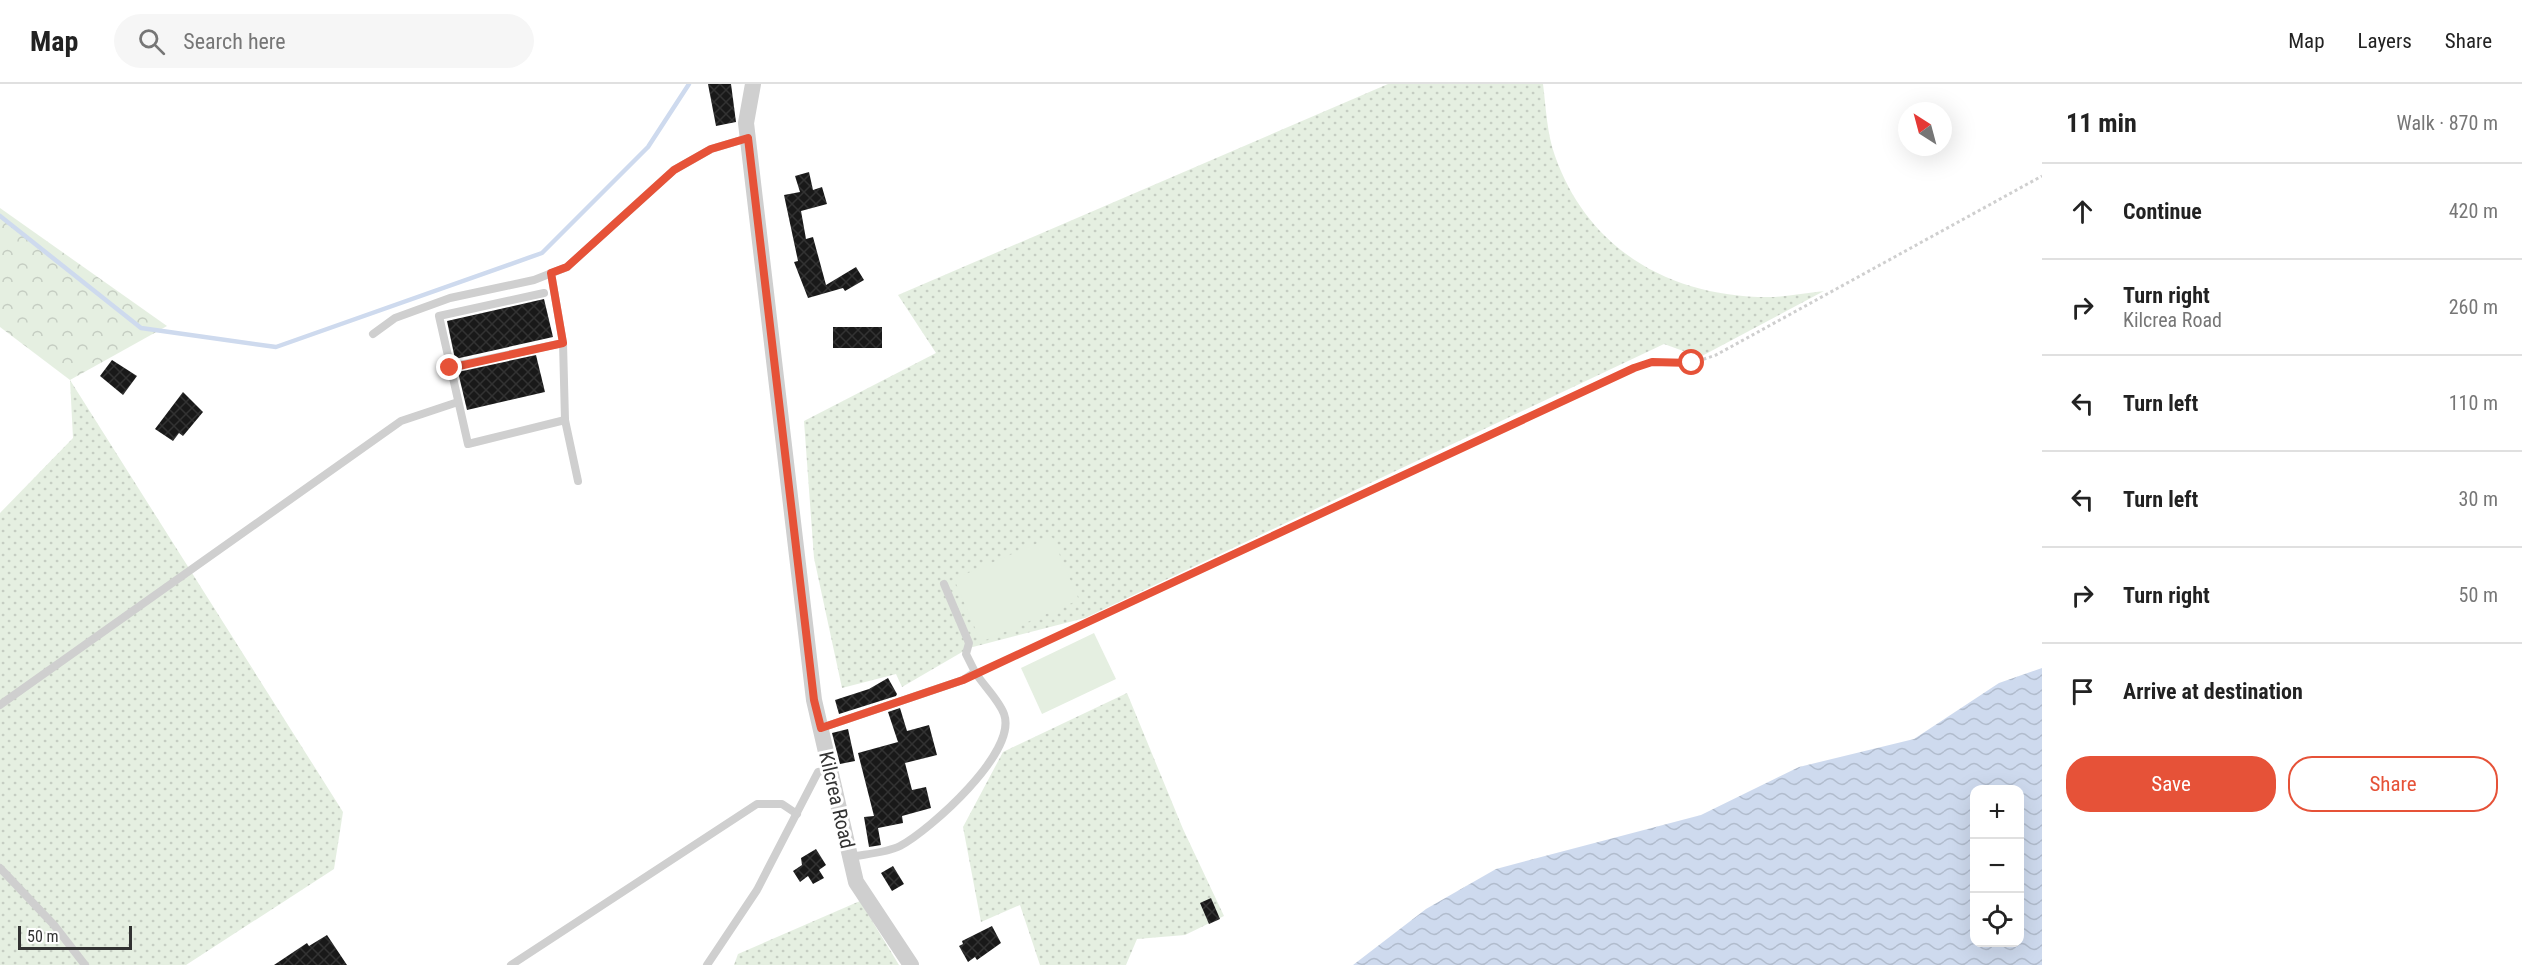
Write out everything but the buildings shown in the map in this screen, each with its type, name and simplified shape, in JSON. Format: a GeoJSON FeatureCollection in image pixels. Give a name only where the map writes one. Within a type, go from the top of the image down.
{"type":"FeatureCollection","features":[{"type":"Feature","properties":{"kind":"street","name":"Kilcrea Road"},"geometry":{"type":"LineString","coordinates":[[753,84],[746,123],[814,700],[856,882],[911,965]]}},
{"type":"Feature","properties":{"kind":"lane"},"geometry":{"type":"LineString","coordinates":[[372,334],[395,318],[450,298],[534,280],[567,267],[674,170],[711,149],[748,138]]}},
{"type":"Feature","properties":{"kind":"lane"},"geometry":{"type":"LineString","coordinates":[[551,273],[563,343],[565,420],[578,481]]}},
{"type":"Feature","properties":{"kind":"lane"},"geometry":{"type":"LineString","coordinates":[[544,293],[439,316],[468,444],[565,420]]}},
{"type":"Feature","properties":{"kind":"lane"},"geometry":{"type":"LineString","coordinates":[[450,368],[563,343]]}},
{"type":"Feature","properties":{"kind":"lane"},"geometry":{"type":"LineString","coordinates":[[0,705],[401,421],[458,402]]}},
{"type":"Feature","properties":{"kind":"lane"},"geometry":{"type":"LineString","coordinates":[[850,857],[898,847],[940,818],[980,777],[1004,736],[1005,714],[975,672],[966,654],[969,643],[944,584]]}},
{"type":"Feature","properties":{"kind":"lane"},"geometry":{"type":"LineString","coordinates":[[821,728],[963,680],[975,672]]}},
{"type":"Feature","properties":{"kind":"lane"},"geometry":{"type":"LineString","coordinates":[[707,965],[757,890],[818,772],[831,770]]}},
{"type":"Feature","properties":{"kind":"lane"},"geometry":{"type":"LineString","coordinates":[[511,965],[757,804],[782,804],[797,814]]}},
{"type":"Feature","properties":{"kind":"lane"},"geometry":{"type":"LineString","coordinates":[[0,868],[54,925],[85,965]]}},
{"type":"Feature","properties":{"kind":"path"},"geometry":{"type":"LineString","coordinates":[[975,672],[1086,624],[1634,368],[1652,362],[1692,363],[1716,356],[2042,176]]}},
{"type":"Feature","properties":{"kind":"green space"},"geometry":{"type":"Polygon","coordinates":[[[1388,84],[1543,84],[1552,148],[1570,190],[1590,219],[1613,243],[1640,263],[1670,279],[1702,289],[1737,295],[1774,297],[1824,291],[1700,357],[1664,344],[1085,618],[969,648],[902,687],[896,674],[842,688],[814,558],[804,421],[936,353],[898,295],[1388,84]]]}},
{"type":"Feature","properties":{"kind":"green space"},"geometry":{"type":"Polygon","coordinates":[[[0,208],[167,326],[70,380],[0,327],[0,208]]]}},
{"type":"Feature","properties":{"kind":"green space"},"geometry":{"type":"Polygon","coordinates":[[[70,380],[343,812],[334,869],[186,965],[0,965],[0,513],[73,438],[70,380]]]}},
{"type":"Feature","properties":{"kind":"green space"},"geometry":{"type":"Polygon","coordinates":[[[1052,537],[1079,600],[981,642],[954,579],[1052,537]]]}},
{"type":"Feature","properties":{"kind":"green space"},"geometry":{"type":"Polygon","coordinates":[[[1094,633],[1116,679],[1042,714],[1021,668],[1094,633]]]}},
{"type":"Feature","properties":{"kind":"green space"},"geometry":{"type":"Polygon","coordinates":[[[1127,693],[1183,829],[1224,916],[1185,935],[1137,939],[1126,965],[1040,965],[1020,905],[981,922],[963,827],[1003,752],[1127,693]]]}},
{"type":"Feature","properties":{"kind":"green space"},"geometry":{"type":"Polygon","coordinates":[[[860,901],[899,965],[734,965],[738,954],[860,901]]]}},
{"type":"Feature","properties":{"kind":"water"},"geometry":{"type":"Polygon","coordinates":[[[2042,668],[2042,965],[1353,965],[1426,909],[1496,869],[1701,815],[1799,767],[1914,739],[1999,683],[2042,668]]]}},
{"type":"Feature","properties":{"kind":"waterway"},"geometry":{"type":"LineString","coordinates":[[0,216],[141,328],[276,347],[542,253],[648,147],[689,84]]}},
{"type":"Feature","properties":{"kind":"route"},"geometry":{"type":"LineString","coordinates":[[450,368],[563,343],[551,273],[567,267],[674,170],[711,149],[748,138],[814,700],[821,728],[963,680],[975,672],[1086,624],[1634,368],[1652,362],[1692,363]]}}]}
